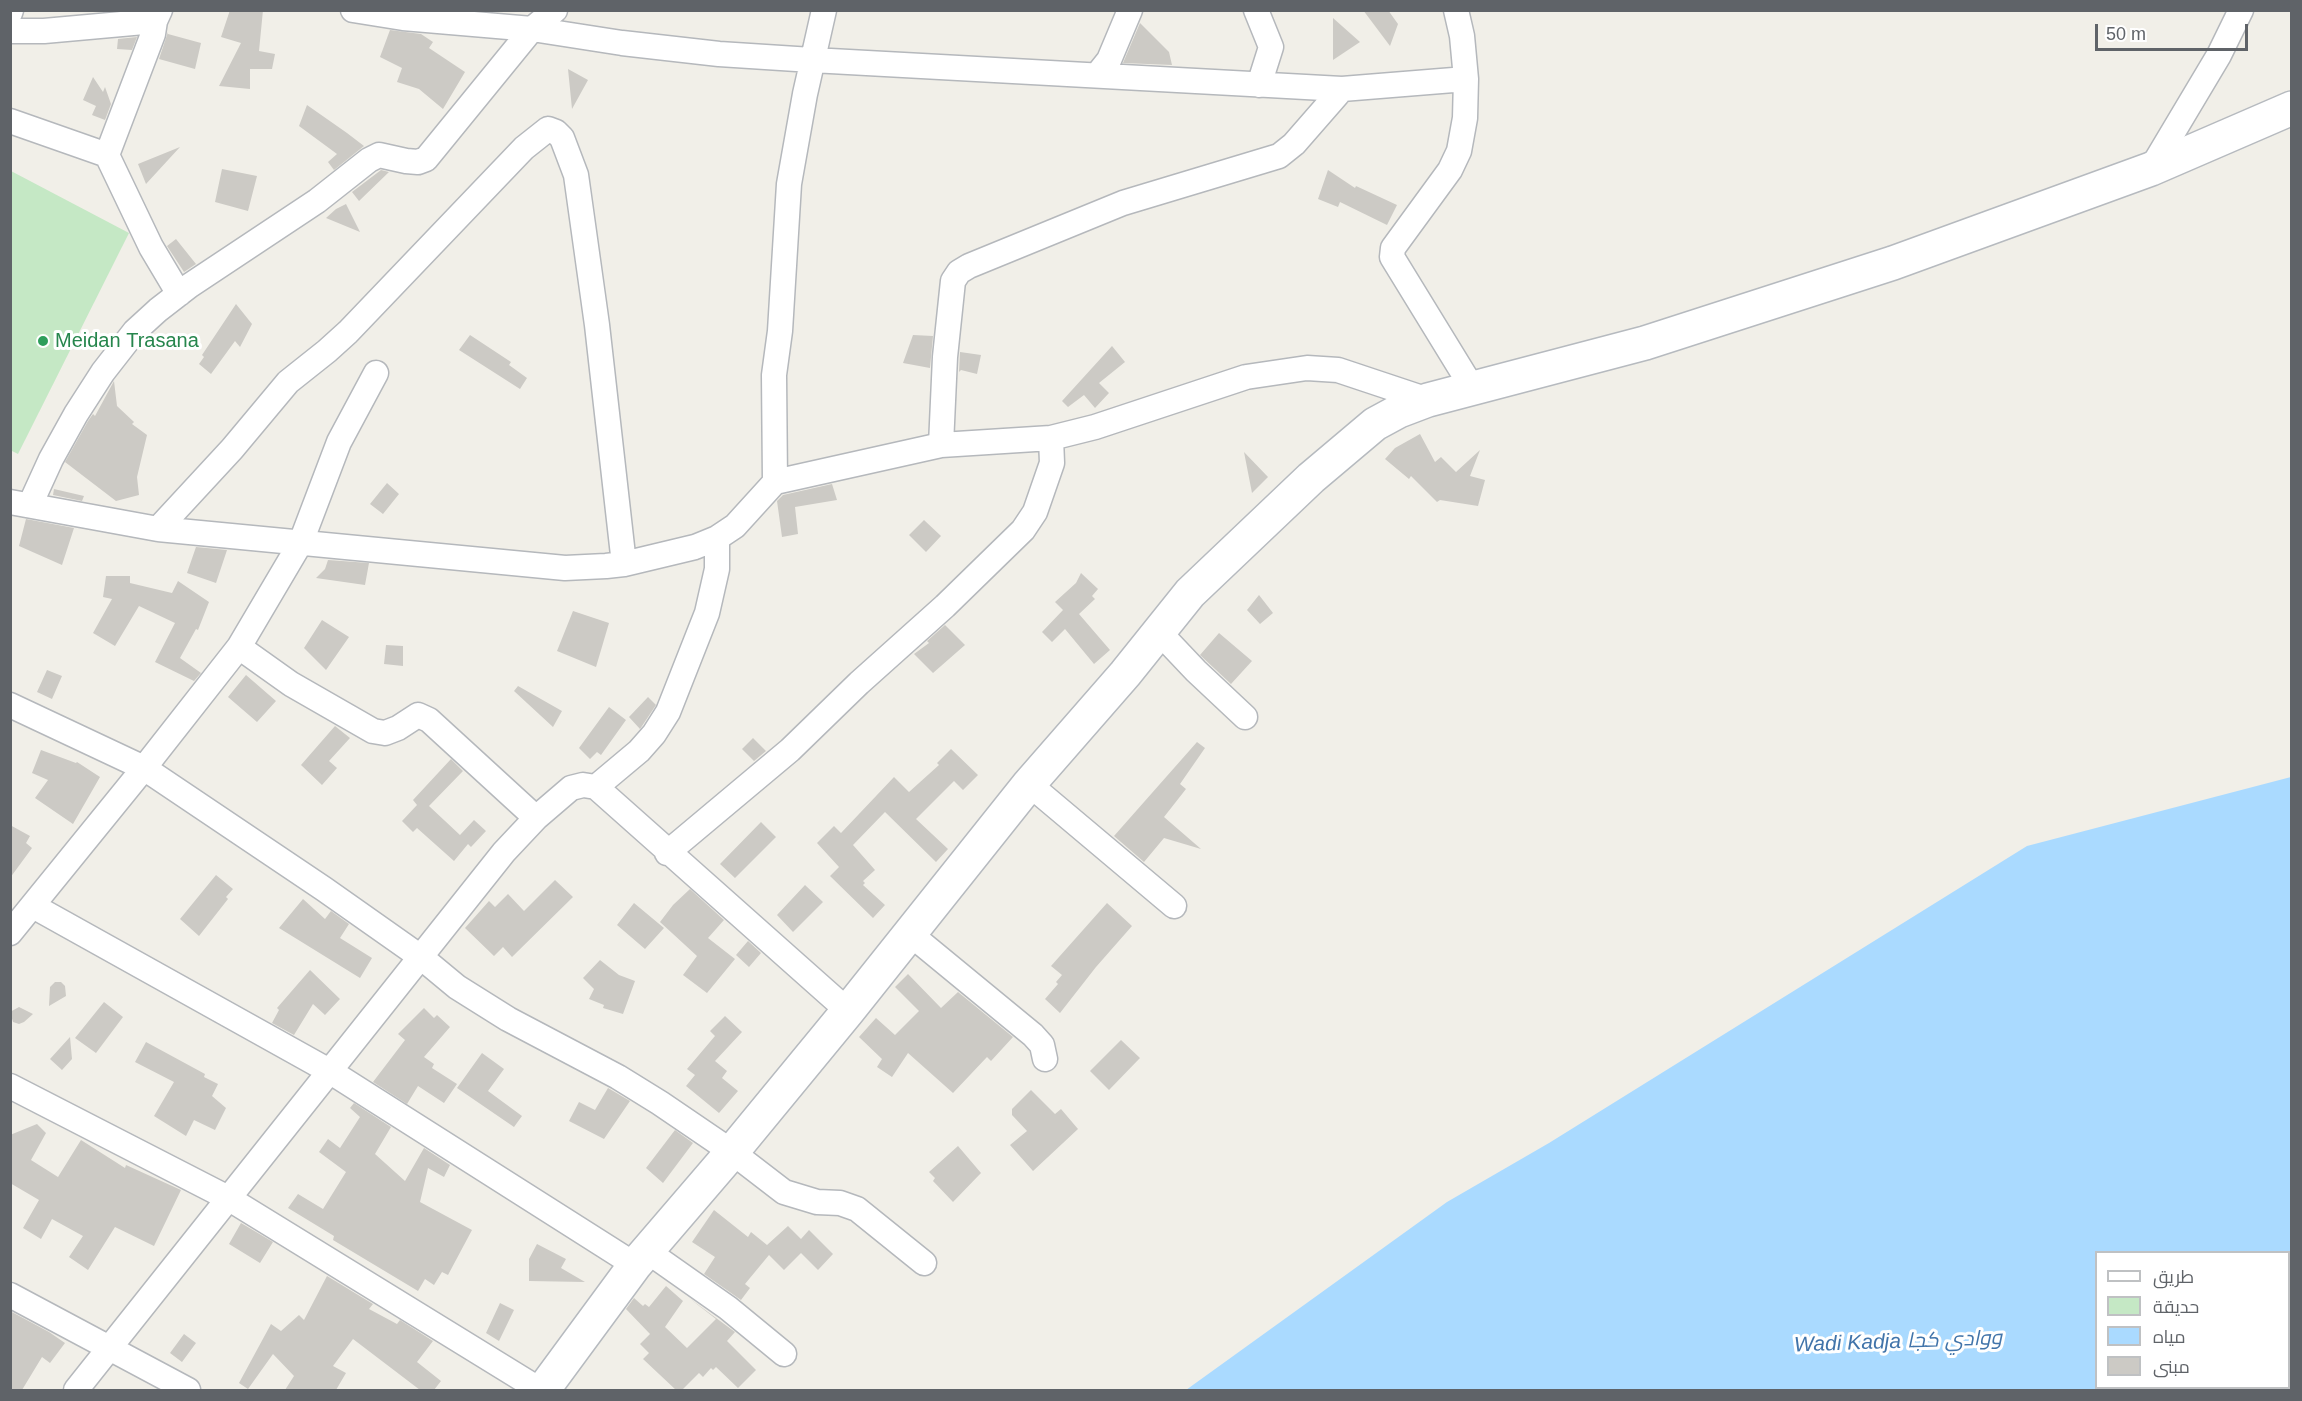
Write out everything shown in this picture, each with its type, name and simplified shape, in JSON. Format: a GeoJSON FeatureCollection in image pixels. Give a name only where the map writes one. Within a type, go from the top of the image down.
{"type":"FeatureCollection","features":[{"type":"Feature","properties":{"kind":"main road"},"geometry":{"type":"LineString","coordinates":[[542,1390],[641,1258],[732,1152],[1029,784],[1160,633],[1190,593],[1311,478],[1376,424],[1399,411],[1428,400],[1645,343],[1893,263],[2151,169],[2292,108]]}},
{"type":"Feature","properties":{"kind":"street"},"geometry":{"type":"LineString","coordinates":[[353,10],[403,18],[532,29],[719,54],[812,60],[1342,89],[1466,79]]}},
{"type":"Feature","properties":{"kind":"street"},"geometry":{"type":"LineString","coordinates":[[555,10],[532,29],[426,159],[418,162],[406,161],[379,155],[369,160],[316,201],[178,294],[135,331],[104,372],[51,459],[20,504],[158,530],[565,568],[624,564],[696,547],[717,538],[735,526],[775,482],[941,445],[1052,438],[1095,427],[1246,377],[1307,368],[1338,370],[1428,400]]}},
{"type":"Feature","properties":{"kind":"street"},"geometry":{"type":"LineString","coordinates":[[775,482],[774,375],[780,331],[789,184],[812,60],[824,10]]}},
{"type":"Feature","properties":{"kind":"street"},"geometry":{"type":"LineString","coordinates":[[1097,75],[1109,60],[1130,10]]}},
{"type":"Feature","properties":{"kind":"street"},"geometry":{"type":"LineString","coordinates":[[1256,10],[1271,47],[1259,85]]}},
{"type":"Feature","properties":{"kind":"street"},"geometry":{"type":"LineString","coordinates":[[1456,10],[1462,36],[1466,79],[1459,151],[1450,170],[1393,248],[1392,257],[1473,389]]}},
{"type":"Feature","properties":{"kind":"street"},"geometry":{"type":"LineString","coordinates":[[2151,169],[2219,55],[2241,10]]}},
{"type":"Feature","properties":{"kind":"street"},"geometry":{"type":"LineString","coordinates":[[10,31],[44,31],[157,16],[153,34],[106,155]]}},
{"type":"Feature","properties":{"kind":"street"},"geometry":{"type":"LineString","coordinates":[[941,445],[945,357],[953,281],[959,272],[1123,203],[1279,156],[1294,144],[1342,89]]}},
{"type":"Feature","properties":{"kind":"street"},"geometry":{"type":"LineString","coordinates":[[10,121],[106,155],[151,247],[178,294]]}},
{"type":"Feature","properties":{"kind":"street"},"geometry":{"type":"LineString","coordinates":[[158,530],[226,456],[288,382],[348,332],[525,148],[548,129],[556,132],[562,138],[576,175],[597,325],[624,564]]}},
{"type":"Feature","properties":{"kind":"street"},"geometry":{"type":"LineString","coordinates":[[11,930],[33,906],[239,647],[301,542],[339,442],[376,373]]}},
{"type":"Feature","properties":{"kind":"street"},"geometry":{"type":"LineString","coordinates":[[667,853],[790,750],[1023,530],[1035,512],[1052,463],[1052,438]]}},
{"type":"Feature","properties":{"kind":"street"},"geometry":{"type":"LineString","coordinates":[[596,787],[639,751],[654,734],[668,712],[707,613],[717,569],[719,550],[717,538]]}},
{"type":"Feature","properties":{"kind":"street"},"geometry":{"type":"LineString","coordinates":[[1160,633],[1245,717]]}},
{"type":"Feature","properties":{"kind":"street"},"geometry":{"type":"LineString","coordinates":[[239,647],[291,684],[373,731],[386,734],[417,715],[429,720],[536,818]]}},
{"type":"Feature","properties":{"kind":"street"},"geometry":{"type":"LineString","coordinates":[[10,705],[144,768],[324,889],[422,958],[457,987],[508,1019],[618,1077],[732,1152],[784,1192],[817,1202],[840,1203],[857,1209],[924,1263]]}},
{"type":"Feature","properties":{"kind":"street"},"geometry":{"type":"LineString","coordinates":[[1029,784],[1174,906]]}},
{"type":"Feature","properties":{"kind":"street"},"geometry":{"type":"LineString","coordinates":[[76,1390],[422,958],[504,852],[536,818],[570,788],[583,785],[596,787],[667,853],[848,1011]]}},
{"type":"Feature","properties":{"kind":"street"},"geometry":{"type":"LineString","coordinates":[[33,906],[331,1072],[728,1308],[784,1354]]}},
{"type":"Feature","properties":{"kind":"street"},"geometry":{"type":"LineString","coordinates":[[909,933],[1033,1035],[1042,1045],[1045,1059]]}},
{"type":"Feature","properties":{"kind":"street"},"geometry":{"type":"LineString","coordinates":[[10,1086],[228,1198],[542,1390]]}},
{"type":"Feature","properties":{"kind":"street"},"geometry":{"type":"LineString","coordinates":[[10,1295],[188,1390]]}},
{"type":"Feature","properties":{"kind":"green space","name":"Meidan Trasana"},"geometry":{"type":"Polygon","coordinates":[[[11,171],[129,233],[18,454],[10,450],[11,171]]]}},
{"type":"Feature","properties":{"kind":"water","name":"Wadi Kadja ووادي كجا"},"geometry":{"type":"Polygon","coordinates":[[[2291,777],[2291,1390],[1186,1390],[1447,1202],[1549,1143],[2027,846],[2291,777]]]}},
{"type":"Feature","properties":{"kind":"building"},"geometry":{"type":"Polygon","coordinates":[[[230,10],[263,10],[259,51],[275,54],[272,69],[250,69],[250,89],[219,86],[241,43],[221,37],[230,10]]]}},
{"type":"Feature","properties":{"kind":"building"},"geometry":{"type":"Polygon","coordinates":[[[1363,10],[1388,10],[1398,24],[1390,46],[1363,10]]]}},
{"type":"Feature","properties":{"kind":"building"},"geometry":{"type":"Polygon","coordinates":[[[1333,18],[1360,42],[1333,60],[1333,18]]]}},
{"type":"Feature","properties":{"kind":"building"},"geometry":{"type":"Polygon","coordinates":[[[1140,23],[1169,52],[1172,65],[1123,63],[1140,23]]]}},
{"type":"Feature","properties":{"kind":"building"},"geometry":{"type":"Polygon","coordinates":[[[390,30],[421,34],[433,42],[429,48],[465,72],[443,109],[419,89],[397,82],[402,68],[380,57],[390,30]]]}},
{"type":"Feature","properties":{"kind":"building"},"geometry":{"type":"Polygon","coordinates":[[[168,32],[168,34],[201,43],[195,69],[159,59],[168,32]]]}},
{"type":"Feature","properties":{"kind":"building"},"geometry":{"type":"Polygon","coordinates":[[[137,37],[132,50],[117,49],[118,39],[137,37]]]}},
{"type":"Feature","properties":{"kind":"building"},"geometry":{"type":"Polygon","coordinates":[[[568,69],[588,80],[572,109],[568,69]]]}},
{"type":"Feature","properties":{"kind":"building"},"geometry":{"type":"Polygon","coordinates":[[[93,77],[103,92],[105,87],[111,104],[105,120],[92,115],[96,106],[83,100],[93,77]]]}},
{"type":"Feature","properties":{"kind":"building"},"geometry":{"type":"Polygon","coordinates":[[[307,105],[364,146],[334,170],[328,162],[337,154],[299,126],[307,105]]]}},
{"type":"Feature","properties":{"kind":"building"},"geometry":{"type":"Polygon","coordinates":[[[180,147],[146,184],[138,164],[180,147]]]}},
{"type":"Feature","properties":{"kind":"building"},"geometry":{"type":"Polygon","coordinates":[[[222,169],[257,176],[248,211],[215,202],[222,169]]]}},
{"type":"Feature","properties":{"kind":"building"},"geometry":{"type":"Polygon","coordinates":[[[381,170],[389,172],[359,201],[352,192],[381,170]]]}},
{"type":"Feature","properties":{"kind":"building"},"geometry":{"type":"Polygon","coordinates":[[[1328,170],[1355,188],[1356,186],[1397,205],[1387,225],[1340,202],[1338,207],[1318,199],[1328,170]]]}},
{"type":"Feature","properties":{"kind":"building"},"geometry":{"type":"Polygon","coordinates":[[[346,204],[360,232],[326,218],[346,204]]]}},
{"type":"Feature","properties":{"kind":"building"},"geometry":{"type":"Polygon","coordinates":[[[176,239],[196,264],[184,272],[167,246],[176,239]]]}},
{"type":"Feature","properties":{"kind":"building"},"geometry":{"type":"Polygon","coordinates":[[[236,304],[252,324],[240,347],[235,341],[211,374],[199,364],[204,357],[202,355],[236,304]]]}},
{"type":"Feature","properties":{"kind":"building"},"geometry":{"type":"Polygon","coordinates":[[[470,335],[511,362],[509,365],[527,378],[520,389],[459,350],[470,335]]]}},
{"type":"Feature","properties":{"kind":"building"},"geometry":{"type":"Polygon","coordinates":[[[913,335],[933,336],[930,368],[903,363],[913,335]]]}},
{"type":"Feature","properties":{"kind":"building"},"geometry":{"type":"Polygon","coordinates":[[[1112,346],[1125,362],[1099,383],[1109,393],[1095,408],[1084,395],[1068,407],[1062,401],[1112,346]]]}},
{"type":"Feature","properties":{"kind":"building"},"geometry":{"type":"Polygon","coordinates":[[[960,352],[981,355],[977,374],[961,370],[959,372],[960,352]]]}},
{"type":"Feature","properties":{"kind":"building"},"geometry":{"type":"Polygon","coordinates":[[[114,381],[117,406],[134,422],[132,424],[147,435],[137,477],[139,495],[116,501],[65,462],[88,421],[93,414],[95,416],[114,381]]]}},
{"type":"Feature","properties":{"kind":"building"},"geometry":{"type":"Polygon","coordinates":[[[1420,434],[1435,462],[1441,457],[1456,472],[1480,450],[1470,476],[1485,480],[1478,506],[1440,500],[1437,502],[1411,476],[1409,479],[1385,459],[1395,448],[1420,434]]]}},
{"type":"Feature","properties":{"kind":"building"},"geometry":{"type":"Polygon","coordinates":[[[1244,452],[1268,477],[1252,493],[1244,452]]]}},
{"type":"Feature","properties":{"kind":"building"},"geometry":{"type":"Polygon","coordinates":[[[387,483],[399,494],[383,514],[370,504],[387,483]]]}},
{"type":"Feature","properties":{"kind":"building"},"geometry":{"type":"Polygon","coordinates":[[[832,484],[837,500],[795,507],[798,534],[782,537],[777,501],[783,495],[832,484]]]}},
{"type":"Feature","properties":{"kind":"building"},"geometry":{"type":"Polygon","coordinates":[[[54,489],[84,496],[82,501],[53,495],[54,489]]]}},
{"type":"Feature","properties":{"kind":"building"},"geometry":{"type":"Polygon","coordinates":[[[26,519],[74,528],[62,565],[19,546],[26,519]]]}},
{"type":"Feature","properties":{"kind":"building"},"geometry":{"type":"Polygon","coordinates":[[[924,520],[941,536],[926,552],[909,535],[924,520]]]}},
{"type":"Feature","properties":{"kind":"building"},"geometry":{"type":"Polygon","coordinates":[[[196,547],[227,550],[216,583],[187,573],[196,547]]]}},
{"type":"Feature","properties":{"kind":"building"},"geometry":{"type":"Polygon","coordinates":[[[328,560],[369,563],[365,585],[316,578],[325,569],[328,560]]]}},
{"type":"Feature","properties":{"kind":"building"},"geometry":{"type":"Polygon","coordinates":[[[1081,573],[1098,589],[1092,596],[1095,599],[1079,614],[1110,650],[1094,664],[1065,629],[1052,642],[1042,632],[1063,610],[1055,602],[1076,583],[1081,573]]]}},
{"type":"Feature","properties":{"kind":"building"},"geometry":{"type":"Polygon","coordinates":[[[106,576],[130,576],[130,583],[172,593],[178,581],[209,602],[198,630],[196,629],[180,658],[201,673],[194,681],[155,662],[175,623],[139,606],[115,646],[93,633],[112,599],[103,597],[106,576]]]}},
{"type":"Feature","properties":{"kind":"building"},"geometry":{"type":"Polygon","coordinates":[[[1259,595],[1273,613],[1260,624],[1247,610],[1259,595]]]}},
{"type":"Feature","properties":{"kind":"building"},"geometry":{"type":"Polygon","coordinates":[[[573,611],[609,623],[596,667],[557,651],[573,611]]]}},
{"type":"Feature","properties":{"kind":"building"},"geometry":{"type":"Polygon","coordinates":[[[322,620],[349,637],[326,670],[304,648],[322,620]]]}},
{"type":"Feature","properties":{"kind":"building"},"geometry":{"type":"Polygon","coordinates":[[[945,625],[965,645],[933,673],[914,654],[929,643],[927,641],[945,625]]]}},
{"type":"Feature","properties":{"kind":"building"},"geometry":{"type":"Polygon","coordinates":[[[1219,633],[1252,661],[1231,684],[1200,655],[1219,633]]]}},
{"type":"Feature","properties":{"kind":"building"},"geometry":{"type":"Polygon","coordinates":[[[386,645],[403,646],[403,666],[384,664],[386,645]]]}},
{"type":"Feature","properties":{"kind":"building"},"geometry":{"type":"Polygon","coordinates":[[[47,670],[62,676],[52,699],[37,692],[47,670]]]}},
{"type":"Feature","properties":{"kind":"building"},"geometry":{"type":"Polygon","coordinates":[[[246,675],[276,701],[257,722],[228,697],[246,675]]]}},
{"type":"Feature","properties":{"kind":"building"},"geometry":{"type":"Polygon","coordinates":[[[518,686],[562,711],[553,727],[514,691],[518,686]]]}},
{"type":"Feature","properties":{"kind":"building"},"geometry":{"type":"Polygon","coordinates":[[[648,697],[656,705],[640,729],[629,717],[648,697]]]}},
{"type":"Feature","properties":{"kind":"building"},"geometry":{"type":"Polygon","coordinates":[[[609,707],[626,720],[601,755],[597,752],[590,759],[579,748],[609,707]]]}},
{"type":"Feature","properties":{"kind":"building"},"geometry":{"type":"Polygon","coordinates":[[[335,726],[350,738],[329,761],[337,768],[322,785],[301,765],[335,726]]]}},
{"type":"Feature","properties":{"kind":"building"},"geometry":{"type":"Polygon","coordinates":[[[753,738],[766,751],[754,761],[742,749],[753,738]]]}},
{"type":"Feature","properties":{"kind":"building"},"geometry":{"type":"Polygon","coordinates":[[[1197,742],[1205,748],[1180,784],[1186,789],[1164,817],[1201,849],[1164,838],[1144,862],[1114,836],[1197,742]]]}},
{"type":"Feature","properties":{"kind":"building"},"geometry":{"type":"Polygon","coordinates":[[[951,749],[978,775],[963,790],[954,781],[916,819],[948,849],[936,862],[885,812],[853,845],[875,870],[863,881],[865,883],[863,885],[885,905],[873,918],[830,876],[839,867],[817,843],[834,826],[841,833],[894,777],[909,792],[939,765],[937,763],[951,749]]]}},
{"type":"Feature","properties":{"kind":"building"},"geometry":{"type":"Polygon","coordinates":[[[41,750],[77,762],[100,777],[73,824],[35,798],[48,780],[32,773],[41,750]]]}},
{"type":"Feature","properties":{"kind":"building"},"geometry":{"type":"Polygon","coordinates":[[[451,759],[463,771],[429,806],[460,835],[474,820],[486,831],[471,847],[468,844],[454,861],[417,828],[413,832],[402,821],[417,805],[413,800],[451,759]]]}},
{"type":"Feature","properties":{"kind":"building"},"geometry":{"type":"Polygon","coordinates":[[[761,822],[776,837],[735,878],[720,864],[761,822]]]}},
{"type":"Feature","properties":{"kind":"building"},"geometry":{"type":"Polygon","coordinates":[[[10,825],[30,836],[26,843],[32,848],[10,878],[10,825]]]}},
{"type":"Feature","properties":{"kind":"building"},"geometry":{"type":"Polygon","coordinates":[[[216,875],[233,889],[226,897],[228,899],[199,936],[180,919],[216,875]]]}},
{"type":"Feature","properties":{"kind":"building"},"geometry":{"type":"Polygon","coordinates":[[[555,880],[573,897],[512,957],[503,947],[494,956],[465,928],[489,901],[495,907],[508,894],[524,911],[555,880]]]}},
{"type":"Feature","properties":{"kind":"building"},"geometry":{"type":"Polygon","coordinates":[[[805,885],[823,902],[793,932],[777,915],[805,885]]]}},
{"type":"Feature","properties":{"kind":"building"},"geometry":{"type":"Polygon","coordinates":[[[690,889],[724,920],[708,938],[735,959],[707,993],[683,975],[697,956],[660,922],[673,905],[690,889]]]}},
{"type":"Feature","properties":{"kind":"building"},"geometry":{"type":"Polygon","coordinates":[[[303,899],[325,919],[331,911],[349,924],[340,938],[372,958],[360,978],[279,928],[303,899]]]}},
{"type":"Feature","properties":{"kind":"building"},"geometry":{"type":"Polygon","coordinates":[[[634,903],[664,928],[645,949],[617,925],[634,903]]]}},
{"type":"Feature","properties":{"kind":"building"},"geometry":{"type":"Polygon","coordinates":[[[1107,903],[1132,926],[1060,1013],[1045,999],[1058,984],[1056,982],[1062,975],[1051,966],[1107,903]]]}},
{"type":"Feature","properties":{"kind":"building"},"geometry":{"type":"Polygon","coordinates":[[[748,941],[761,953],[749,967],[736,955],[748,941]]]}},
{"type":"Feature","properties":{"kind":"building"},"geometry":{"type":"Polygon","coordinates":[[[600,960],[619,975],[635,981],[623,1014],[603,1008],[604,1005],[589,999],[594,989],[583,978],[600,960]]]}},
{"type":"Feature","properties":{"kind":"building"},"geometry":{"type":"Polygon","coordinates":[[[310,970],[340,999],[325,1015],[313,1004],[294,1035],[272,1023],[279,1010],[277,1008],[310,970]]]}},
{"type":"Feature","properties":{"kind":"building"},"geometry":{"type":"Polygon","coordinates":[[[908,974],[941,1008],[958,992],[1013,1037],[991,1061],[987,1057],[953,1093],[908,1053],[892,1077],[877,1067],[882,1059],[859,1037],[876,1018],[895,1035],[919,1011],[895,987],[908,974]]]}},
{"type":"Feature","properties":{"kind":"building"},"geometry":{"type":"Polygon","coordinates":[[[55,982],[61,982],[65,986],[66,996],[49,1006],[50,987],[55,982]]]}},
{"type":"Feature","properties":{"kind":"building"},"geometry":{"type":"Polygon","coordinates":[[[104,1002],[123,1017],[96,1053],[75,1038],[104,1002]]]}},
{"type":"Feature","properties":{"kind":"building"},"geometry":{"type":"Polygon","coordinates":[[[19,1007],[33,1014],[19,1024],[13,1022],[10,1012],[19,1007]]]}},
{"type":"Feature","properties":{"kind":"building"},"geometry":{"type":"Polygon","coordinates":[[[424,1008],[434,1018],[437,1015],[450,1027],[424,1057],[434,1064],[432,1068],[457,1084],[444,1103],[418,1086],[407,1104],[373,1082],[405,1040],[398,1034],[424,1008]]]}},
{"type":"Feature","properties":{"kind":"building"},"geometry":{"type":"Polygon","coordinates":[[[725,1016],[742,1032],[715,1061],[727,1071],[722,1078],[738,1091],[719,1113],[686,1086],[695,1075],[687,1069],[715,1036],[710,1031],[725,1016]]]}},
{"type":"Feature","properties":{"kind":"building"},"geometry":{"type":"Polygon","coordinates":[[[70,1037],[72,1059],[62,1070],[50,1059],[70,1037]]]}},
{"type":"Feature","properties":{"kind":"building"},"geometry":{"type":"Polygon","coordinates":[[[1121,1040],[1140,1058],[1109,1090],[1090,1071],[1121,1040]]]}},
{"type":"Feature","properties":{"kind":"building"},"geometry":{"type":"Polygon","coordinates":[[[146,1042],[205,1074],[204,1077],[218,1084],[212,1096],[226,1108],[215,1130],[194,1120],[186,1136],[154,1116],[174,1082],[135,1062],[146,1042]]]}},
{"type":"Feature","properties":{"kind":"building"},"geometry":{"type":"Polygon","coordinates":[[[482,1053],[504,1069],[488,1091],[522,1116],[514,1127],[457,1088],[482,1053]]]}},
{"type":"Feature","properties":{"kind":"building"},"geometry":{"type":"Polygon","coordinates":[[[608,1088],[630,1101],[604,1139],[569,1121],[579,1102],[595,1110],[608,1088]]]}},
{"type":"Feature","properties":{"kind":"building"},"geometry":{"type":"Polygon","coordinates":[[[1031,1090],[1055,1114],[1061,1109],[1078,1129],[1033,1171],[1010,1145],[1027,1131],[1012,1115],[1012,1109],[1031,1090]]]}},
{"type":"Feature","properties":{"kind":"building"},"geometry":{"type":"Polygon","coordinates":[[[354,1103],[391,1127],[375,1154],[405,1181],[424,1148],[450,1165],[444,1177],[428,1168],[420,1202],[472,1230],[448,1275],[442,1272],[434,1285],[425,1279],[418,1291],[333,1240],[334,1236],[288,1208],[298,1194],[323,1209],[346,1172],[319,1152],[328,1139],[340,1148],[360,1117],[350,1108],[354,1103]]]}},
{"type":"Feature","properties":{"kind":"building"},"geometry":{"type":"Polygon","coordinates":[[[37,1124],[46,1133],[31,1160],[58,1177],[81,1140],[125,1168],[126,1165],[181,1190],[154,1246],[115,1227],[88,1270],[69,1257],[83,1236],[52,1219],[41,1239],[23,1228],[39,1200],[10,1183],[10,1135],[37,1124]]]}},
{"type":"Feature","properties":{"kind":"building"},"geometry":{"type":"Polygon","coordinates":[[[675,1130],[693,1143],[663,1183],[646,1168],[675,1130]]]}},
{"type":"Feature","properties":{"kind":"building"},"geometry":{"type":"Polygon","coordinates":[[[958,1146],[981,1173],[953,1202],[933,1181],[935,1178],[929,1172],[958,1146]]]}},
{"type":"Feature","properties":{"kind":"building"},"geometry":{"type":"Polygon","coordinates":[[[714,1210],[748,1237],[751,1232],[767,1245],[788,1226],[801,1239],[809,1230],[833,1254],[818,1270],[801,1253],[784,1270],[769,1255],[745,1284],[750,1288],[741,1300],[704,1274],[715,1257],[692,1242],[714,1210]]]}},
{"type":"Feature","properties":{"kind":"building"},"geometry":{"type":"Polygon","coordinates":[[[241,1223],[273,1242],[260,1263],[229,1244],[241,1223]]]}},
{"type":"Feature","properties":{"kind":"building"},"geometry":{"type":"Polygon","coordinates":[[[537,1244],[566,1259],[561,1268],[585,1282],[529,1281],[529,1259],[537,1244]]]}},
{"type":"Feature","properties":{"kind":"building"},"geometry":{"type":"Polygon","coordinates":[[[327,1276],[373,1304],[369,1309],[397,1324],[400,1320],[433,1341],[417,1362],[441,1381],[434,1390],[420,1390],[353,1339],[333,1366],[346,1373],[336,1390],[285,1390],[294,1376],[273,1354],[248,1389],[239,1383],[271,1324],[281,1331],[299,1315],[304,1320],[327,1276]]]}},
{"type":"Feature","properties":{"kind":"building"},"geometry":{"type":"Polygon","coordinates":[[[666,1286],[683,1301],[665,1327],[687,1348],[716,1319],[689,1298],[735,1332],[727,1341],[756,1370],[738,1388],[716,1367],[713,1370],[711,1368],[703,1377],[699,1373],[682,1390],[676,1390],[643,1359],[649,1353],[640,1344],[650,1334],[626,1309],[634,1298],[643,1306],[645,1304],[649,1307],[666,1286]]]}},
{"type":"Feature","properties":{"kind":"building"},"geometry":{"type":"Polygon","coordinates":[[[500,1303],[514,1310],[499,1341],[486,1333],[500,1303]]]}},
{"type":"Feature","properties":{"kind":"building"},"geometry":{"type":"Polygon","coordinates":[[[10,1311],[65,1343],[50,1363],[42,1357],[22,1390],[10,1390],[10,1311]]]}},
{"type":"Feature","properties":{"kind":"building"},"geometry":{"type":"Polygon","coordinates":[[[184,1334],[196,1343],[182,1362],[170,1353],[184,1334]]]}},
{"type":"Feature","properties":{"kind":"place","name":"Meidan Trasana"},"geometry":{"type":"Point","coordinates":[43,341]}}]}
